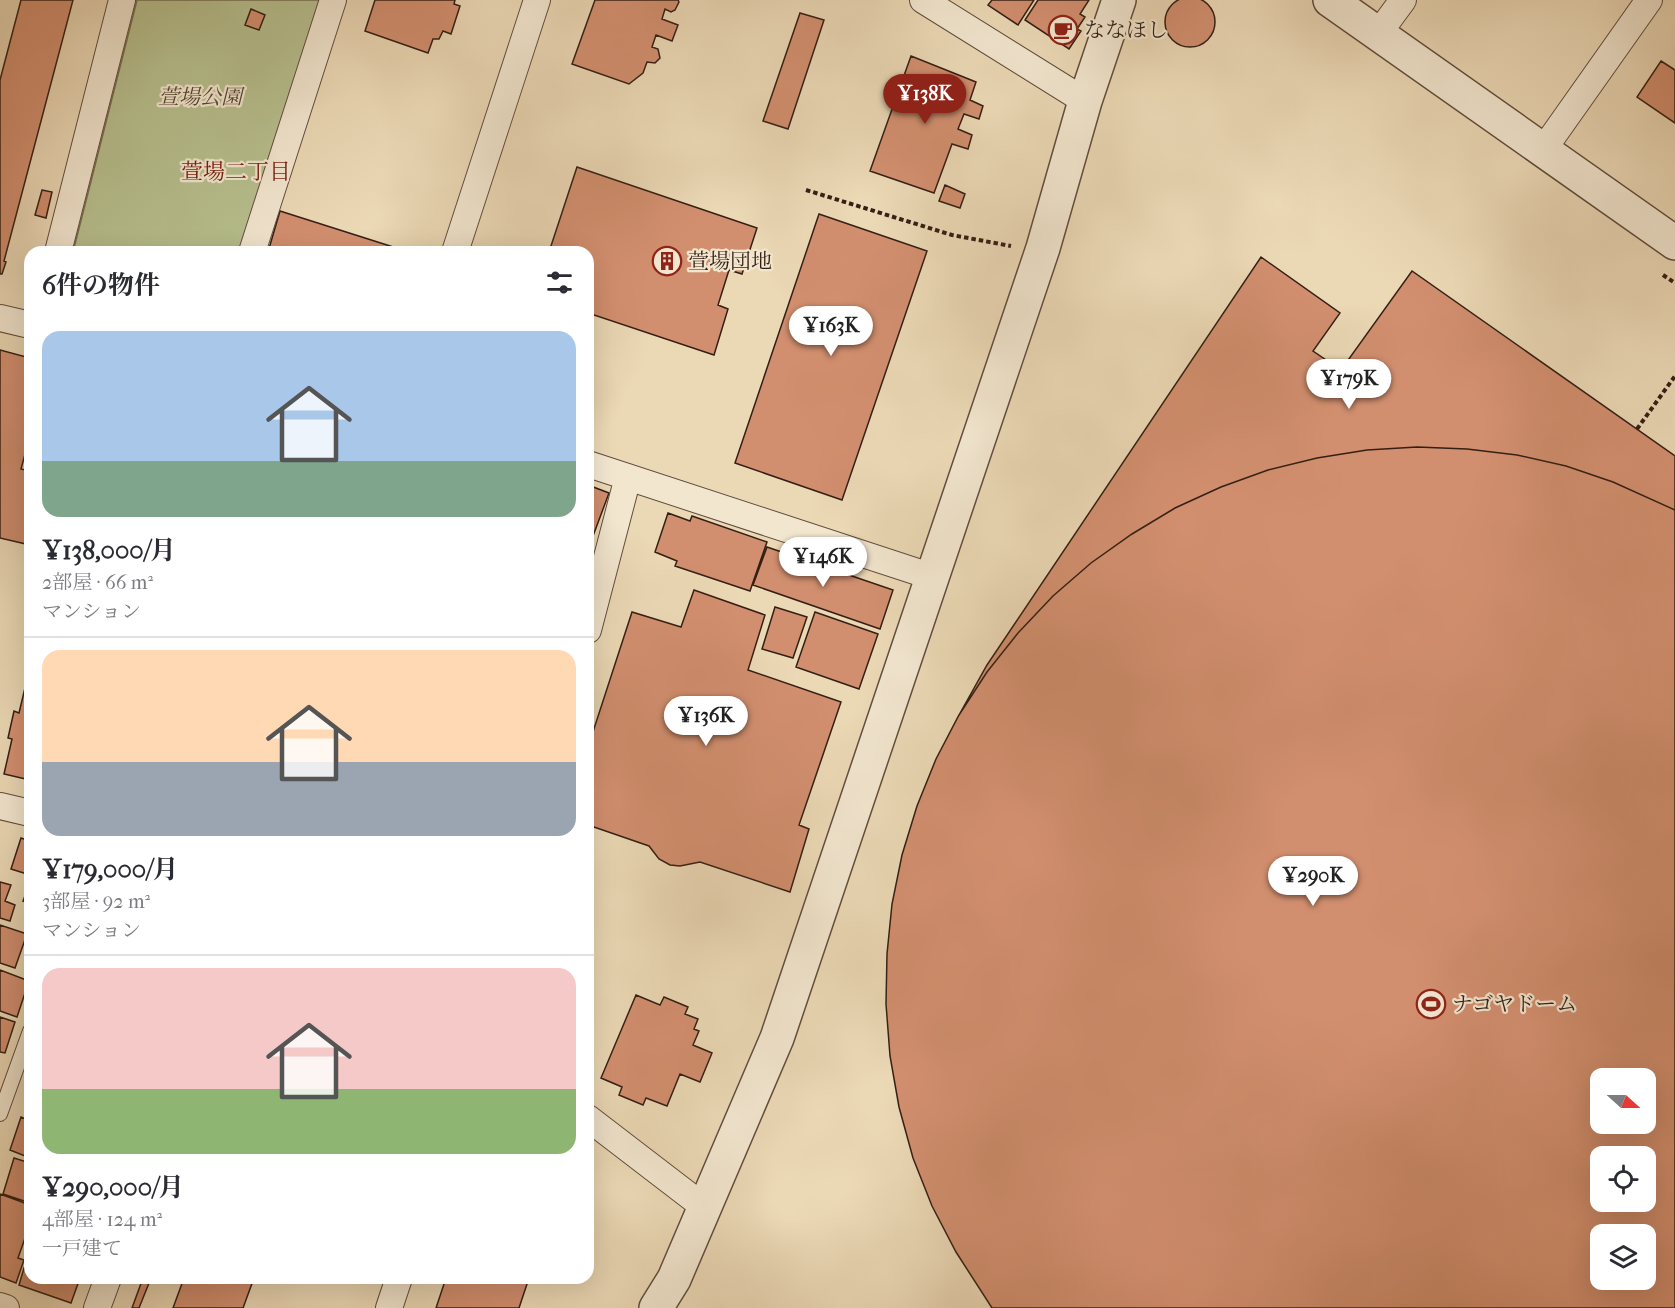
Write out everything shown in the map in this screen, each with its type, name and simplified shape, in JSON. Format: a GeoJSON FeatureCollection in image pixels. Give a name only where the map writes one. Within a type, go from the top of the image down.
{"type":"FeatureCollection","features":[{"type":"Feature","properties":{"kind":"street"},"geometry":{"type":"LineString","coordinates":[[60,246],[122,0]]}},
{"type":"Feature","properties":{"kind":"street"},"geometry":{"type":"LineString","coordinates":[[254,246],[333,0]]}},
{"type":"Feature","properties":{"kind":"street"},"geometry":{"type":"LineString","coordinates":[[457,246],[537,0]]}},
{"type":"Feature","properties":{"kind":"street"},"geometry":{"type":"LineString","coordinates":[[923,0],[1085,100]]}},
{"type":"Feature","properties":{"kind":"street"},"geometry":{"type":"LineString","coordinates":[[656,1308],[674,1279],[777,1038],[1043,248],[1085,100],[1119,0]]}},
{"type":"Feature","properties":{"kind":"street"},"geometry":{"type":"LineString","coordinates":[[1330,0],[1675,243]]}},
{"type":"Feature","properties":{"kind":"street"},"geometry":{"type":"LineString","coordinates":[[1378,34],[1402,0]]}},
{"type":"Feature","properties":{"kind":"street"},"geometry":{"type":"LineString","coordinates":[[1543,150],[1649,0]]}},
{"type":"Feature","properties":{"kind":"street"},"geometry":{"type":"LineString","coordinates":[[0,318],[24,324]]}},
{"type":"Feature","properties":{"kind":"street"},"geometry":{"type":"LineString","coordinates":[[594,466],[933,577]]}},
{"type":"Feature","properties":{"kind":"street"},"geometry":{"type":"LineString","coordinates":[[594,607],[628,477]]}},
{"type":"Feature","properties":{"kind":"street"},"geometry":{"type":"LineString","coordinates":[[0,806],[24,812]]}},
{"type":"Feature","properties":{"kind":"street"},"geometry":{"type":"LineString","coordinates":[[594,1123],[704,1207]]}},
{"type":"Feature","properties":{"kind":"street"},"geometry":{"type":"LineString","coordinates":[[98,1308],[106,1284]]}},
{"type":"Feature","properties":{"kind":"street"},"geometry":{"type":"LineString","coordinates":[[389,1308],[397,1284]]}},
{"type":"Feature","properties":{"kind":"street"},"geometry":{"type":"LineString","coordinates":[[0,1306],[6,1308]]}},
{"type":"Feature","properties":{"kind":"lane"},"geometry":{"type":"LineString","coordinates":[[0,1114],[24,1048]]}},
{"type":"Feature","properties":{"kind":"path"},"geometry":{"type":"LineString","coordinates":[[806,190],[952,235],[1015,247]]}},
{"type":"Feature","properties":{"kind":"path"},"geometry":{"type":"LineString","coordinates":[[1637,429],[1675,376]]}},
{"type":"Feature","properties":{"kind":"green space","name":"萱場公園"},"geometry":{"type":"Polygon","coordinates":[[[137,0],[322,0],[242,246],[75,246],[137,0]]]}},
{"type":"Feature","properties":{"kind":"building"},"geometry":{"type":"Polygon","coordinates":[[[1181,-1],[1204,1],[1211,8],[1214,17],[1213,31],[1208,40],[1190,47],[1172,40],[1165,22],[1169,8],[1181,-1]]]}},
{"type":"Feature","properties":{"kind":"building"},"geometry":{"type":"Polygon","coordinates":[[[21,0],[73,0],[4,261],[6,262],[0,274],[0,80],[21,0]]]}},
{"type":"Feature","properties":{"kind":"building"},"geometry":{"type":"Polygon","coordinates":[[[375,0],[455,0],[454,4],[460,6],[451,34],[443,31],[439,39],[433,39],[428,53],[365,31],[375,0]]]}},
{"type":"Feature","properties":{"kind":"building"},"geometry":{"type":"Polygon","coordinates":[[[595,0],[678,0],[679,2],[675,10],[671,12],[665,9],[662,19],[678,25],[672,41],[656,35],[652,47],[658,49],[660,58],[655,63],[647,62],[643,73],[629,84],[572,64],[595,0]]]}},
{"type":"Feature","properties":{"kind":"building"},"geometry":{"type":"Polygon","coordinates":[[[992,0],[1034,0],[1018,25],[988,5],[992,0]]]}},
{"type":"Feature","properties":{"kind":"building"},"geometry":{"type":"Polygon","coordinates":[[[1038,0],[1089,0],[1080,14],[1085,17],[1077,29],[1081,31],[1069,49],[1025,20],[1038,0]]]}},
{"type":"Feature","properties":{"kind":"building"},"geometry":{"type":"Polygon","coordinates":[[[251,9],[265,15],[259,30],[245,25],[251,9]]]}},
{"type":"Feature","properties":{"kind":"building"},"geometry":{"type":"Polygon","coordinates":[[[800,13],[824,20],[788,129],[763,121],[800,13]]]}},
{"type":"Feature","properties":{"kind":"building"},"geometry":{"type":"Polygon","coordinates":[[[911,56],[976,82],[970,100],[983,106],[979,119],[964,114],[958,129],[972,135],[968,149],[952,144],[934,193],[870,171],[911,56]]]}},
{"type":"Feature","properties":{"kind":"building"},"geometry":{"type":"Polygon","coordinates":[[[1661,61],[1675,70],[1675,123],[1637,97],[1661,61]]]}},
{"type":"Feature","properties":{"kind":"building","name":"萱場団地"},"geometry":{"type":"Polygon","coordinates":[[[577,167],[757,228],[742,274],[729,270],[718,305],[728,309],[714,355],[594,315],[594,246],[551,246],[577,167]]]}},
{"type":"Feature","properties":{"kind":"building"},"geometry":{"type":"Polygon","coordinates":[[[945,185],[965,194],[960,208],[939,201],[945,185]]]}},
{"type":"Feature","properties":{"kind":"building"},"geometry":{"type":"Polygon","coordinates":[[[42,190],[52,192],[46,218],[35,215],[42,190]]]}},
{"type":"Feature","properties":{"kind":"building"},"geometry":{"type":"Polygon","coordinates":[[[280,211],[390,246],[270,246],[280,211]]]}},
{"type":"Feature","properties":{"kind":"building"},"geometry":{"type":"Polygon","coordinates":[[[819,214],[927,251],[842,500],[735,463],[819,214]]]}},
{"type":"Feature","properties":{"kind":"building"},"geometry":{"type":"Polygon","coordinates":[[[1261,257],[1340,313],[1313,351],[1341,370],[1412,271],[1675,456],[1675,510],[1613,482],[1566,466],[1517,455],[1467,449],[1417,447],[1367,450],[1317,458],[1268,470],[1221,487],[1175,508],[1132,534],[1091,563],[1053,596],[1018,633],[987,672],[959,715],[987,665],[1261,257]]]}},
{"type":"Feature","properties":{"kind":"building"},"geometry":{"type":"Polygon","coordinates":[[[0,350],[24,356],[24,458],[21,469],[24,470],[24,544],[0,538],[0,350]]]}},
{"type":"Feature","properties":{"kind":"building"},"geometry":{"type":"Polygon","coordinates":[[[1417,447],[1467,449],[1517,455],[1566,466],[1613,482],[1675,510],[1675,1308],[992,1308],[956,1252],[932,1206],[913,1158],[899,1107],[890,1056],[886,1004],[887,954],[892,904],[902,855],[917,806],[936,759],[959,715],[987,672],[1018,633],[1053,596],[1091,563],[1132,534],[1175,508],[1221,487],[1268,470],[1317,458],[1367,450],[1417,447]]]}},
{"type":"Feature","properties":{"kind":"building"},"geometry":{"type":"Polygon","coordinates":[[[594,487],[609,493],[594,533],[594,487]]]}},
{"type":"Feature","properties":{"kind":"building"},"geometry":{"type":"Polygon","coordinates":[[[668,513],[690,521],[692,516],[767,542],[750,591],[675,566],[677,561],[655,552],[668,513]]]}},
{"type":"Feature","properties":{"kind":"building"},"geometry":{"type":"Polygon","coordinates":[[[767,547],[893,590],[880,629],[753,585],[767,547]]]}},
{"type":"Feature","properties":{"kind":"building"},"geometry":{"type":"Polygon","coordinates":[[[694,590],[765,615],[748,670],[841,702],[799,825],[809,829],[790,892],[700,862],[680,866],[670,865],[659,859],[649,846],[594,827],[594,729],[632,612],[681,627],[694,590]]]}},
{"type":"Feature","properties":{"kind":"building"},"geometry":{"type":"Polygon","coordinates":[[[775,607],[807,617],[793,658],[762,649],[775,607]]]}},
{"type":"Feature","properties":{"kind":"building"},"geometry":{"type":"Polygon","coordinates":[[[815,612],[878,634],[859,689],[796,667],[815,612]]]}},
{"type":"Feature","properties":{"kind":"building"},"geometry":{"type":"Polygon","coordinates":[[[24,692],[24,779],[4,774],[12,739],[8,738],[14,711],[19,713],[24,692]]]}},
{"type":"Feature","properties":{"kind":"building"},"geometry":{"type":"Polygon","coordinates":[[[21,838],[24,839],[24,873],[11,869],[21,838]]]}},
{"type":"Feature","properties":{"kind":"building"},"geometry":{"type":"Polygon","coordinates":[[[0,882],[11,885],[5,901],[15,905],[10,921],[0,918],[0,882]]]}},
{"type":"Feature","properties":{"kind":"building"},"geometry":{"type":"Polygon","coordinates":[[[0,925],[24,933],[24,942],[15,968],[0,963],[0,925]]]}},
{"type":"Feature","properties":{"kind":"building"},"geometry":{"type":"Polygon","coordinates":[[[0,970],[24,979],[24,996],[17,1017],[0,1011],[0,970]]]}},
{"type":"Feature","properties":{"kind":"building"},"geometry":{"type":"Polygon","coordinates":[[[636,995],[660,1005],[664,997],[688,1007],[685,1014],[698,1019],[694,1029],[699,1031],[693,1045],[712,1053],[700,1082],[680,1074],[667,1106],[646,1098],[643,1105],[619,1095],[622,1087],[601,1078],[636,995]]]}},
{"type":"Feature","properties":{"kind":"building"},"geometry":{"type":"Polygon","coordinates":[[[0,1017],[15,1022],[5,1053],[0,1052],[0,1017]]]}},
{"type":"Feature","properties":{"kind":"building"},"geometry":{"type":"Polygon","coordinates":[[[21,1117],[24,1118],[24,1156],[10,1150],[21,1117]]]}},
{"type":"Feature","properties":{"kind":"building"},"geometry":{"type":"Polygon","coordinates":[[[14,1158],[24,1161],[24,1201],[3,1194],[14,1158]]]}},
{"type":"Feature","properties":{"kind":"building"},"geometry":{"type":"Polygon","coordinates":[[[0,1194],[24,1203],[24,1241],[18,1258],[24,1260],[16,1283],[0,1277],[0,1194]]]}},
{"type":"Feature","properties":{"kind":"building"},"geometry":{"type":"Polygon","coordinates":[[[24,1268],[24,1284],[78,1284],[71,1303],[19,1285],[24,1268]]]}},
{"type":"Feature","properties":{"kind":"building"},"geometry":{"type":"Polygon","coordinates":[[[141,1284],[149,1284],[139,1308],[132,1308],[141,1284]]]}},
{"type":"Feature","properties":{"kind":"building"},"geometry":{"type":"Polygon","coordinates":[[[182,1284],[252,1284],[243,1308],[173,1308],[182,1284]]]}},
{"type":"Feature","properties":{"kind":"building"},"geometry":{"type":"Polygon","coordinates":[[[444,1284],[527,1284],[519,1308],[436,1308],[444,1284]]]}},
{"type":"Feature","properties":{"kind":"place","name":"ななほし"},"geometry":{"type":"Point","coordinates":[1063,30]}},
{"type":"Feature","properties":{"kind":"place","name":"萱場団地"},"geometry":{"type":"Point","coordinates":[667,261]}},
{"type":"Feature","properties":{"kind":"place","name":"ナゴヤドーム"},"geometry":{"type":"Point","coordinates":[1431,1004]}},
{"type":"Feature","properties":{"kind":"district","name":"萱場二丁目"},"geometry":{"type":"Point","coordinates":[236,172]}}]}
